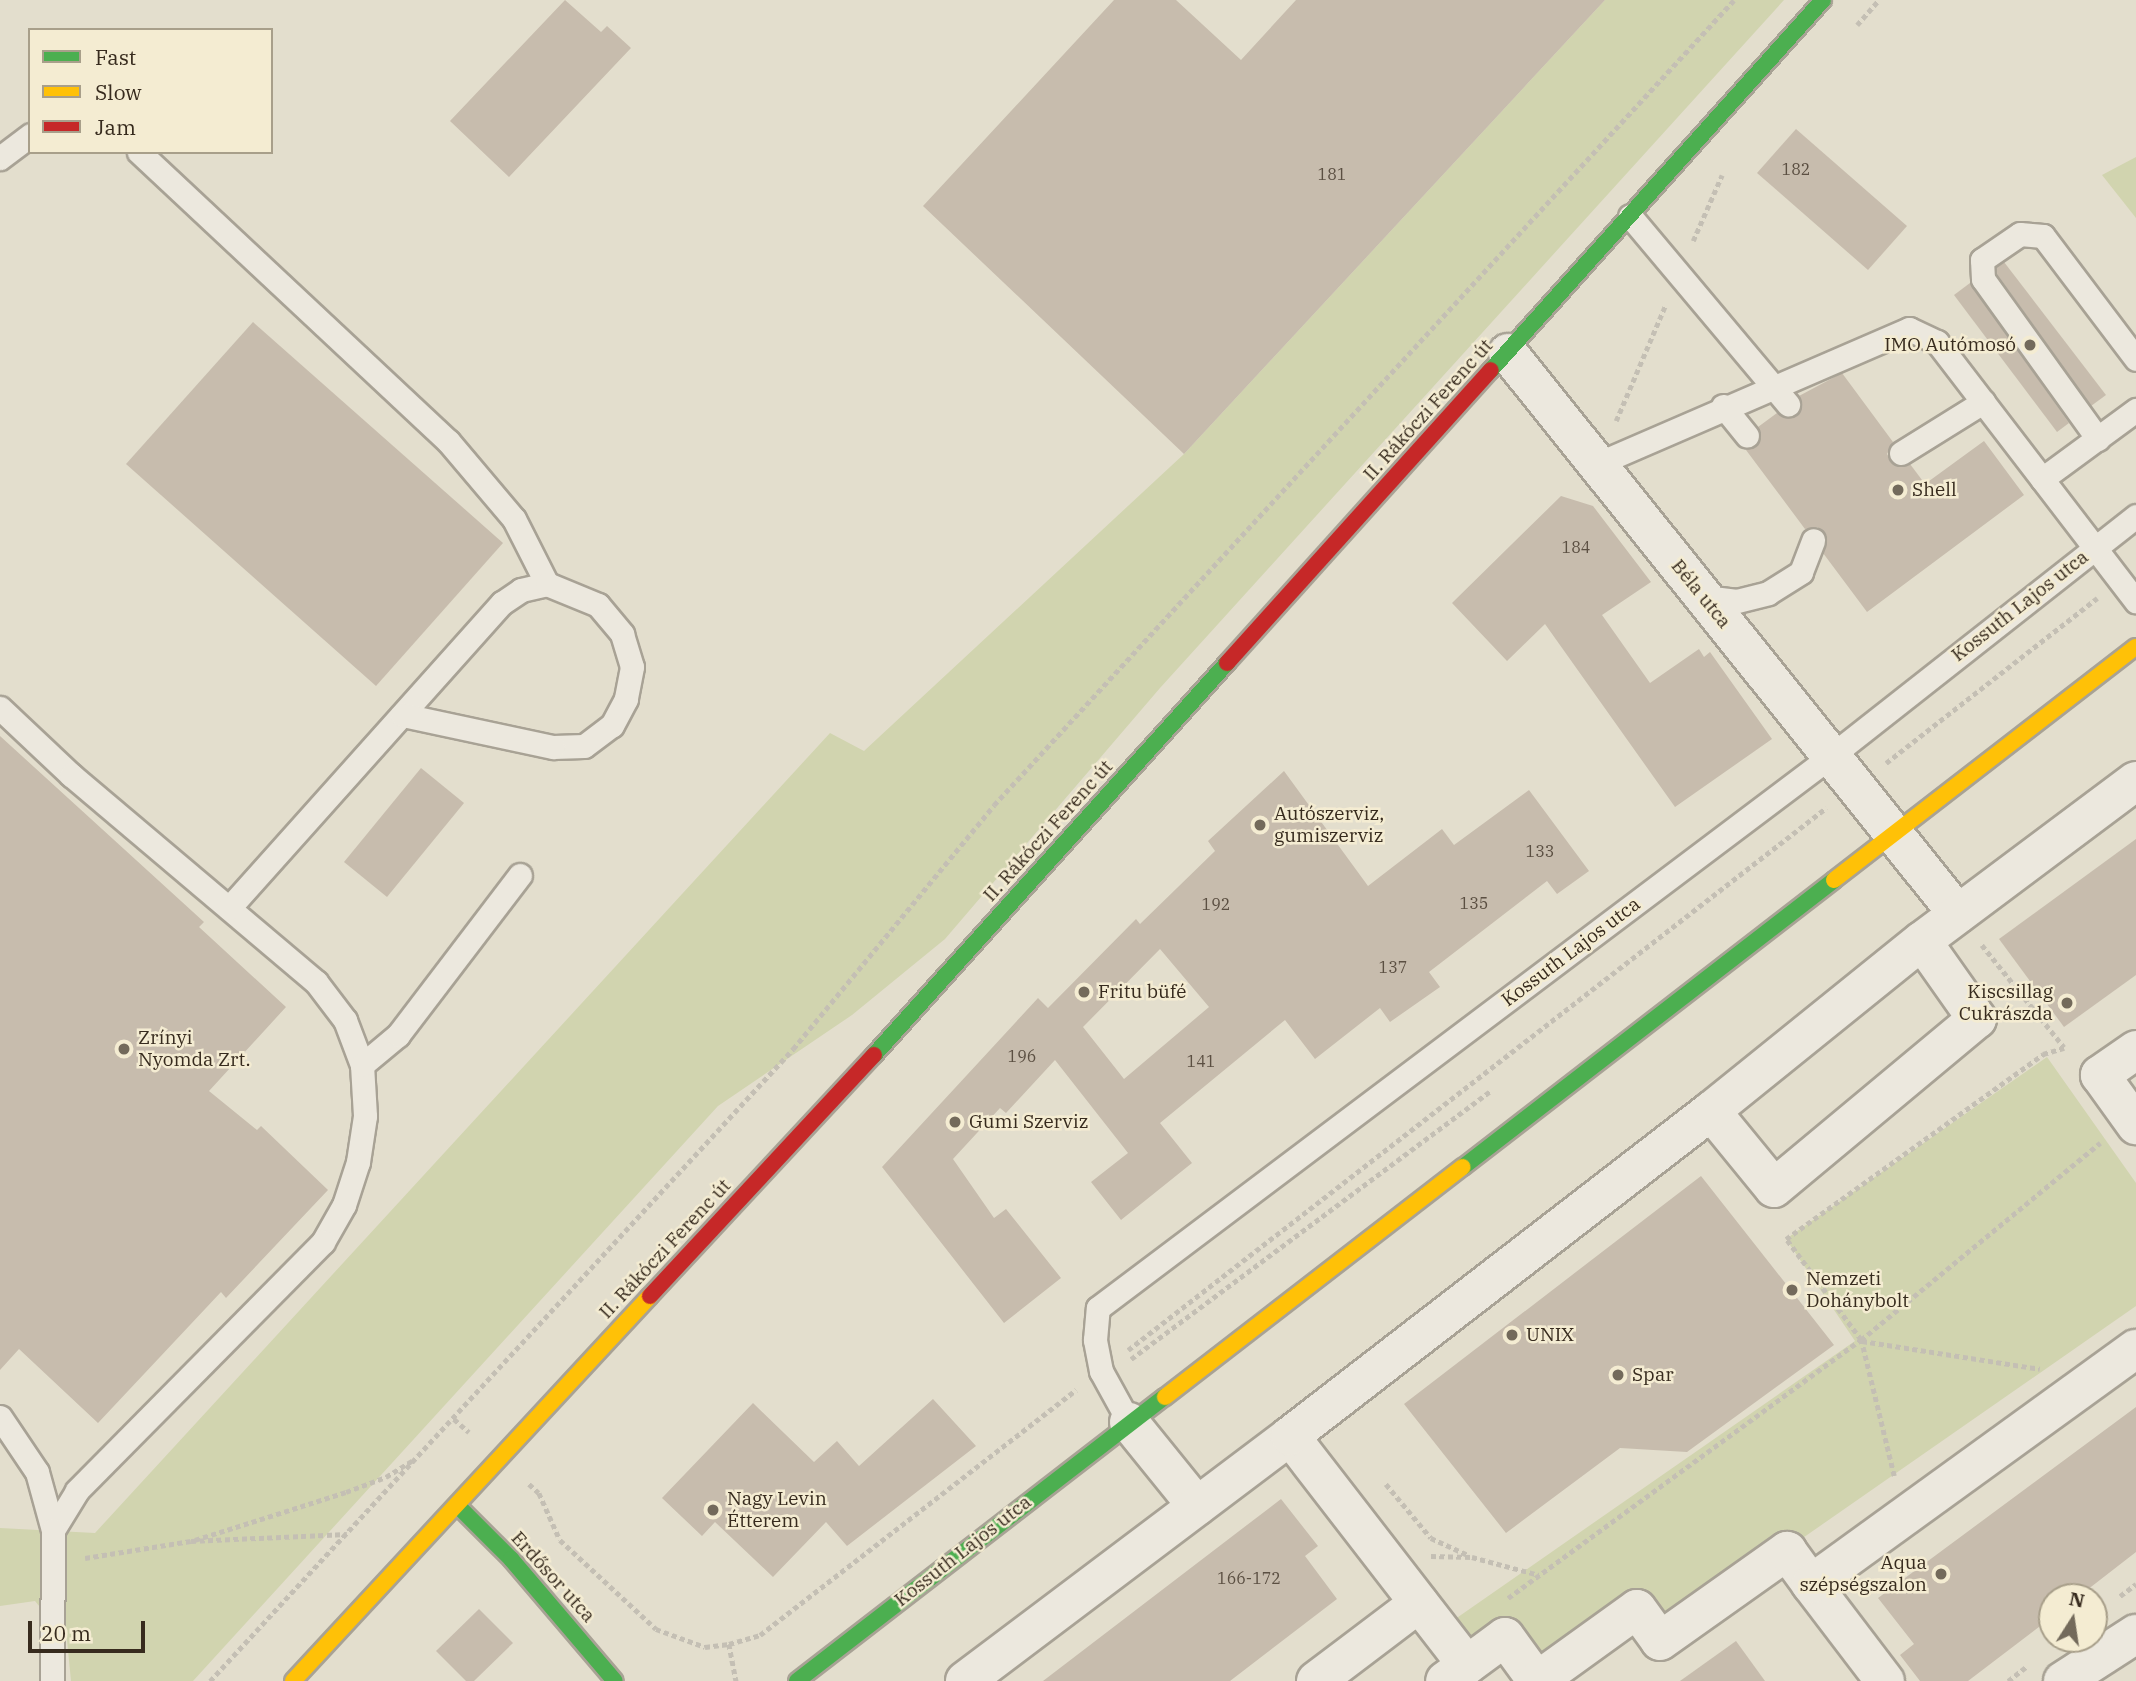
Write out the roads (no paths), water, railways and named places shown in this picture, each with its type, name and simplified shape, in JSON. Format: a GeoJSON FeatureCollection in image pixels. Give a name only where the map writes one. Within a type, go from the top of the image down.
{"type":"FeatureCollection","features":[{"type":"Feature","properties":{"kind":"main road","name":"II. Rákóczi Ferenc út"},"geometry":{"type":"LineString","coordinates":[[293,1681],[898,1030],[1823,0]]}},
{"type":"Feature","properties":{"kind":"main road","name":"Kossuth Lajos utca"},"geometry":{"type":"LineString","coordinates":[[797,1681],[2136,647]]}},
{"type":"Feature","properties":{"kind":"main road","name":"Erdősor utca"},"geometry":{"type":"LineString","coordinates":[[457,1505],[511,1559],[614,1679]]}},
{"type":"Feature","properties":{"kind":"street","name":"Béla utca"},"geometry":{"type":"LineString","coordinates":[[1507,353],[1968,926]]}},
{"type":"Feature","properties":{"kind":"street"},"geometry":{"type":"LineString","coordinates":[[965,1681],[1290,1436],[1711,1111],[1922,941],[1968,926],[2136,780]]}},
{"type":"Feature","properties":{"kind":"street"},"geometry":{"type":"LineString","coordinates":[[1711,1111],[1774,1188],[1976,1019],[1922,941]]}},
{"type":"Feature","properties":{"kind":"street"},"geometry":{"type":"LineString","coordinates":[[2133,1121],[2100,1075],[2136,1050]]}},
{"type":"Feature","properties":{"kind":"street"},"geometry":{"type":"LineString","coordinates":[[1811,1584],[2100,1378],[2136,1349]]}},
{"type":"Feature","properties":{"kind":"street"},"geometry":{"type":"LineString","coordinates":[[1129,1422],[1197,1506]]}},
{"type":"Feature","properties":{"kind":"street"},"geometry":{"type":"LineString","coordinates":[[1290,1436],[1419,1603],[1456,1673],[1505,1636],[1537,1681],[1637,1609],[1660,1641],[1787,1551],[1885,1681]]}},
{"type":"Feature","properties":{"kind":"street"},"geometry":{"type":"LineString","coordinates":[[1316,1681],[1419,1603]]}},
{"type":"Feature","properties":{"kind":"street"},"geometry":{"type":"LineString","coordinates":[[2063,1681],[2136,1634]]}},
{"type":"Feature","properties":{"kind":"lane"},"geometry":{"type":"LineString","coordinates":[[0,158],[28,137]]}},
{"type":"Feature","properties":{"kind":"lane"},"geometry":{"type":"LineString","coordinates":[[141,154],[448,441],[514,519],[547,584]]}},
{"type":"Feature","properties":{"kind":"lane"},"geometry":{"type":"LineString","coordinates":[[1630,216],[1788,404]]}},
{"type":"Feature","properties":{"kind":"lane"},"geometry":{"type":"LineString","coordinates":[[2098,439],[1983,279],[1982,260],[2020,233],[2043,236],[2136,359]]}},
{"type":"Feature","properties":{"kind":"lane"},"geometry":{"type":"LineString","coordinates":[[1597,464],[1723,406],[1909,329],[1937,342],[2136,601]]}},
{"type":"Feature","properties":{"kind":"lane"},"geometry":{"type":"LineString","coordinates":[[1901,453],[1983,402]]}},
{"type":"Feature","properties":{"kind":"lane"},"geometry":{"type":"LineString","coordinates":[[1723,406],[1747,436]]}},
{"type":"Feature","properties":{"kind":"lane"},"geometry":{"type":"LineString","coordinates":[[2042,478],[2136,410]]}},
{"type":"Feature","properties":{"kind":"lane","name":"Kossuth Lajos utca"},"geometry":{"type":"LineString","coordinates":[[1129,1422],[1101,1371],[1095,1340],[1098,1308],[1831,756],[2136,516]]}},
{"type":"Feature","properties":{"kind":"lane"},"geometry":{"type":"LineString","coordinates":[[1704,597],[1737,601],[1768,593],[1801,572],[1813,540]]}},
{"type":"Feature","properties":{"kind":"lane"},"geometry":{"type":"LineString","coordinates":[[229,908],[502,603],[521,590],[547,584],[598,605],[622,634],[632,667],[626,699],[612,725],[584,746],[553,747],[402,715]]}},
{"type":"Feature","properties":{"kind":"lane"},"geometry":{"type":"LineString","coordinates":[[0,708],[71,775],[316,982],[345,1020],[362,1065],[365,1116],[358,1162],[344,1205],[323,1242],[78,1491],[53,1530]]}},
{"type":"Feature","properties":{"kind":"lane"},"geometry":{"type":"LineString","coordinates":[[362,1065],[398,1035],[520,875]]}},
{"type":"Feature","properties":{"kind":"lane"},"geometry":{"type":"LineString","coordinates":[[0,1417],[37,1472],[53,1530],[52,1681]]}},
{"type":"Feature","properties":{"kind":"place","name":"IMO Autómosó"},"geometry":{"type":"Point","coordinates":[2030,345]}},
{"type":"Feature","properties":{"kind":"place","name":"Shell"},"geometry":{"type":"Point","coordinates":[1898,490]}},
{"type":"Feature","properties":{"kind":"place","name":"Autószerviz, gumiszerviz"},"geometry":{"type":"Point","coordinates":[1260,825]}},
{"type":"Feature","properties":{"kind":"place","name":"Fritu büfé"},"geometry":{"type":"Point","coordinates":[1084,992]}},
{"type":"Feature","properties":{"kind":"place","name":"Kiscsillag Cukrászda"},"geometry":{"type":"Point","coordinates":[2067,1003]}},
{"type":"Feature","properties":{"kind":"place","name":"Zrínyi Nyomda Zrt."},"geometry":{"type":"Point","coordinates":[124,1049]}},
{"type":"Feature","properties":{"kind":"place","name":"Gumi Szerviz"},"geometry":{"type":"Point","coordinates":[955,1122]}},
{"type":"Feature","properties":{"kind":"place","name":"Nemzeti Dohánybolt"},"geometry":{"type":"Point","coordinates":[1792,1290]}},
{"type":"Feature","properties":{"kind":"place","name":"UNIX"},"geometry":{"type":"Point","coordinates":[1512,1335]}},
{"type":"Feature","properties":{"kind":"place","name":"Spar"},"geometry":{"type":"Point","coordinates":[1618,1375]}},
{"type":"Feature","properties":{"kind":"place","name":"Nagy Levin Étterem"},"geometry":{"type":"Point","coordinates":[713,1510]}},
{"type":"Feature","properties":{"kind":"place","name":"Aqua szépségszalon"},"geometry":{"type":"Point","coordinates":[1941,1574]}}]}
